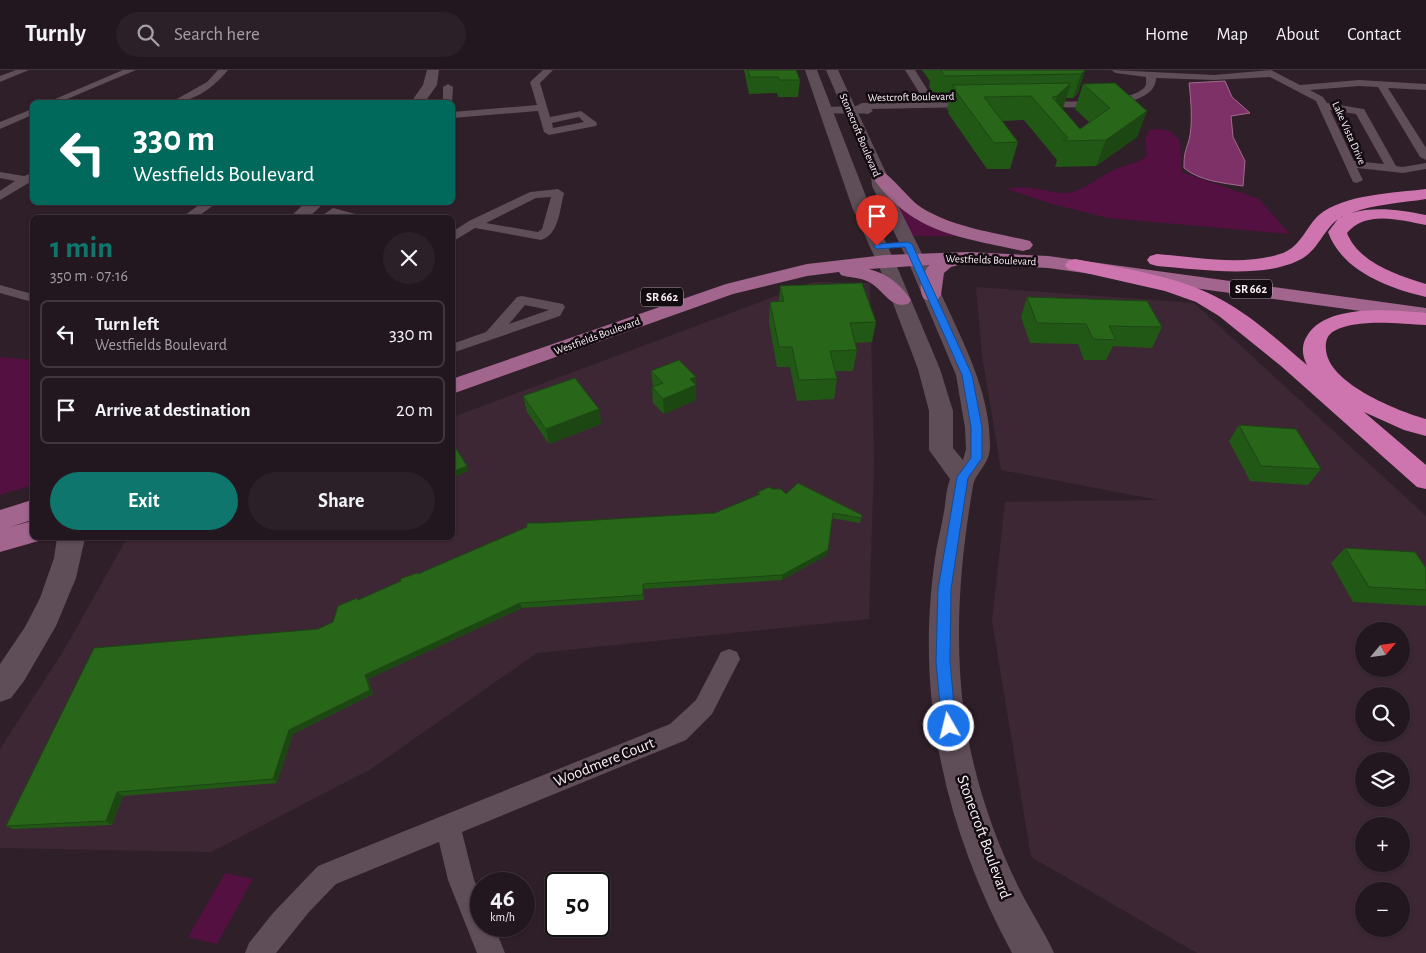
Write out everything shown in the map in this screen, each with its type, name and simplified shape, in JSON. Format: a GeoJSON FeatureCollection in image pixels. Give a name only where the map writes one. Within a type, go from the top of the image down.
{"type":"FeatureCollection","features":[{"type":"Feature","properties":{"kind":"highway"},"geometry":{"type":"LineString","coordinates":[[1157,260],[1242,266],[1267,263],[1292,256],[1301,251],[1327,217],[1347,208],[1372,202],[1426,194]]}},
{"type":"Feature","properties":{"kind":"highway"},"geometry":{"type":"LineString","coordinates":[[1426,220],[1379,213],[1366,214],[1353,218],[1341,226],[1337,232],[1338,238],[1347,251],[1360,262],[1379,273],[1426,290]]}},
{"type":"Feature","properties":{"kind":"highway"},"geometry":{"type":"LineString","coordinates":[[1075,265],[1155,283],[1185,292],[1202,298],[1229,313],[1345,408],[1426,480]]}},
{"type":"Feature","properties":{"kind":"highway"},"geometry":{"type":"LineString","coordinates":[[1426,319],[1370,318],[1326,326],[1316,336],[1313,351],[1320,368],[1342,388],[1375,409],[1426,428]]}},
{"type":"Feature","properties":{"kind":"main road"},"geometry":{"type":"LineString","coordinates":[[419,100],[430,85],[433,70]]}},
{"type":"Feature","properties":{"kind":"main road","name":"Stonecroft Boulevard"},"geometry":{"type":"LineString","coordinates":[[811,70],[881,253],[920,345],[939,401],[942,424],[941,450],[962,477]]}},
{"type":"Feature","properties":{"kind":"main road","name":"Stonecroft Boulevard"},"geometry":{"type":"LineString","coordinates":[[832,70],[854,109],[879,175],[880,186],[967,375],[971,390],[977,427],[976,458],[962,477],[943,609],[943,662],[949,726],[967,799],[990,864],[1021,931],[1034,953]]}},
{"type":"Feature","properties":{"kind":"main road"},"geometry":{"type":"LineString","coordinates":[[879,175],[901,201],[935,221],[955,229],[1023,245]]}},
{"type":"Feature","properties":{"kind":"main road"},"geometry":{"type":"LineString","coordinates":[[301,215],[313,205]]}},
{"type":"Feature","properties":{"kind":"main road","name":"Westfields Boulevard"},"geometry":{"type":"LineString","coordinates":[[455,368],[741,272],[800,257],[1023,245],[1092,251],[1426,300]]}},
{"type":"Feature","properties":{"kind":"main road","name":"Westfields Boulevard"},"geometry":{"type":"LineString","coordinates":[[912,252],[968,258],[1075,265],[1426,314]]}},
{"type":"Feature","properties":{"kind":"main road","name":"Westfields Boulevard"},"geometry":{"type":"LineString","coordinates":[[455,386],[726,290],[881,253]]}},
{"type":"Feature","properties":{"kind":"main road"},"geometry":{"type":"LineString","coordinates":[[931,295],[931,277],[936,268],[941,264],[968,258]]}},
{"type":"Feature","properties":{"kind":"main road"},"geometry":{"type":"LineString","coordinates":[[752,283],[768,284],[835,272],[858,272],[883,280],[901,300]]}},
{"type":"Feature","properties":{"kind":"main road"},"geometry":{"type":"LineString","coordinates":[[0,520],[30,511]]}},
{"type":"Feature","properties":{"kind":"main road"},"geometry":{"type":"LineString","coordinates":[[0,541],[30,533]]}},
{"type":"Feature","properties":{"kind":"main road"},"geometry":{"type":"LineString","coordinates":[[0,688],[24,655],[52,604],[65,570],[71,540]]}},
{"type":"Feature","properties":{"kind":"street"},"geometry":{"type":"LineString","coordinates":[[0,79],[24,70]]}},
{"type":"Feature","properties":{"kind":"street"},"geometry":{"type":"LineString","coordinates":[[58,100],[131,70]]}},
{"type":"Feature","properties":{"kind":"street"},"geometry":{"type":"LineString","coordinates":[[182,100],[210,84],[223,70]]}},
{"type":"Feature","properties":{"kind":"street"},"geometry":{"type":"LineString","coordinates":[[546,120],[535,82],[548,70]]}},
{"type":"Feature","properties":{"kind":"street"},"geometry":{"type":"LineString","coordinates":[[910,70],[931,104]]}},
{"type":"Feature","properties":{"kind":"street"},"geometry":{"type":"LineString","coordinates":[[1116,70],[1151,75],[1234,77],[1268,72]]}},
{"type":"Feature","properties":{"kind":"street","name":"Lake Vista Drive"},"geometry":{"type":"LineString","coordinates":[[1268,72],[1320,99],[1357,180]]}},
{"type":"Feature","properties":{"kind":"street"},"geometry":{"type":"LineString","coordinates":[[1031,104],[1122,100],[1148,90],[1151,75]]}},
{"type":"Feature","properties":{"kind":"street"},"geometry":{"type":"LineString","coordinates":[[1300,88],[1334,84],[1381,84],[1426,87]]}},
{"type":"Feature","properties":{"kind":"street"},"geometry":{"type":"LineString","coordinates":[[1381,84],[1426,157]]}},
{"type":"Feature","properties":{"kind":"street"},"geometry":{"type":"LineString","coordinates":[[448,87],[448,100]]}},
{"type":"Feature","properties":{"kind":"street","name":"Westcroft Boulevard"},"geometry":{"type":"LineString","coordinates":[[826,110],[854,109],[865,111],[985,106],[931,104],[862,106],[854,109]]}},
{"type":"Feature","properties":{"kind":"street"},"geometry":{"type":"LineString","coordinates":[[455,110],[541,105]]}},
{"type":"Feature","properties":{"kind":"street"},"geometry":{"type":"LineString","coordinates":[[455,115],[541,105]]}},
{"type":"Feature","properties":{"kind":"street"},"geometry":{"type":"LineString","coordinates":[[1324,106],[1360,111],[1392,169]]}},
{"type":"Feature","properties":{"kind":"street"},"geometry":{"type":"LineString","coordinates":[[0,126],[30,113]]}},
{"type":"Feature","properties":{"kind":"street"},"geometry":{"type":"LineString","coordinates":[[1349,164],[1392,169],[1426,166]]}},
{"type":"Feature","properties":{"kind":"street"},"geometry":{"type":"LineString","coordinates":[[0,175],[29,178]]}},
{"type":"Feature","properties":{"kind":"street"},"geometry":{"type":"LineString","coordinates":[[0,196],[29,178]]}},
{"type":"Feature","properties":{"kind":"street"},"geometry":{"type":"LineString","coordinates":[[455,236],[473,224],[534,194],[558,193],[548,230],[541,236],[473,224]]}},
{"type":"Feature","properties":{"kind":"street"},"geometry":{"type":"LineString","coordinates":[[192,215],[207,205]]}},
{"type":"Feature","properties":{"kind":"street"},"geometry":{"type":"LineString","coordinates":[[329,215],[333,212],[344,215]]}},
{"type":"Feature","properties":{"kind":"street"},"geometry":{"type":"LineString","coordinates":[[14,294],[30,285]]}},
{"type":"Feature","properties":{"kind":"street"},"geometry":{"type":"LineString","coordinates":[[0,290],[30,298]]}},
{"type":"Feature","properties":{"kind":"street"},"geometry":{"type":"LineString","coordinates":[[455,348],[490,337]]}},
{"type":"Feature","properties":{"kind":"street","name":"Woodmere Court"},"geometry":{"type":"LineString","coordinates":[[259,953],[278,926],[327,875],[678,732],[704,707],[729,659]]}},
{"type":"Feature","properties":{"kind":"street"},"geometry":{"type":"LineString","coordinates":[[448,826],[461,880],[491,953]]}},
{"type":"Feature","properties":{"kind":"shaded area"},"geometry":{"type":"Polygon","coordinates":[[[1225,81],[1232,97],[1250,113],[1231,116],[1233,137],[1245,161],[1243,186],[1204,179],[1184,168],[1191,127],[1189,83],[1225,81]]]}},
{"type":"Feature","properties":{"kind":"shaded area"},"geometry":{"type":"Polygon","coordinates":[[[1149,130],[1170,131],[1180,140],[1182,172],[1259,199],[1290,234],[1108,218],[1049,203],[1007,189],[1022,187],[1064,193],[1078,190],[1120,167],[1139,161],[1147,156],[1145,140],[1149,130]]]}},
{"type":"Feature","properties":{"kind":"shaded area"},"geometry":{"type":"Polygon","coordinates":[[[894,200],[968,236],[912,236],[894,200]]]}},
{"type":"Feature","properties":{"kind":"shaded area"},"geometry":{"type":"Polygon","coordinates":[[[813,282],[870,283],[874,462],[869,619],[537,653],[371,769],[211,852],[0,848],[0,749],[64,650],[126,540],[455,540],[455,416],[813,282]]]}},
{"type":"Feature","properties":{"kind":"shaded area"},"geometry":{"type":"Polygon","coordinates":[[[976,287],[1194,303],[1426,516],[1426,953],[1197,953],[1031,857],[992,621],[1005,502],[1158,500],[1001,470],[982,356],[976,287]]]}},
{"type":"Feature","properties":{"kind":"shaded area"},"geometry":{"type":"Polygon","coordinates":[[[0,357],[30,360],[30,486],[0,495],[0,357]]]}},
{"type":"Feature","properties":{"kind":"shaded area"},"geometry":{"type":"Polygon","coordinates":[[[225,873],[253,879],[217,944],[188,937],[225,873]]]}},
{"type":"Feature","properties":{"kind":"building"},"geometry":{"type":"Polygon","coordinates":[[[748,70],[796,70],[800,80],[779,80],[778,77],[750,77],[748,70]]]}},
{"type":"Feature","properties":{"kind":"building"},"geometry":{"type":"Polygon","coordinates":[[[940,70],[1085,70],[1081,74],[945,76],[940,70]]]}},
{"type":"Feature","properties":{"kind":"building"},"geometry":{"type":"Polygon","coordinates":[[[1071,83],[1057,96],[1052,97],[1080,129],[1110,108],[1083,84],[1115,83],[1147,111],[1106,140],[1063,141],[1068,138],[1031,96],[984,97],[1018,142],[994,143],[952,85],[1071,83]]]}},
{"type":"Feature","properties":{"kind":"building"},"geometry":{"type":"Polygon","coordinates":[[[862,283],[876,322],[850,323],[857,350],[830,351],[837,379],[799,380],[792,347],[779,347],[770,302],[784,301],[780,286],[862,283]]]}},
{"type":"Feature","properties":{"kind":"building"},"geometry":{"type":"Polygon","coordinates":[[[1027,297],[1147,301],[1162,327],[1109,326],[1116,340],[1093,339],[1086,324],[1037,323],[1027,297]]]}},
{"type":"Feature","properties":{"kind":"building"},"geometry":{"type":"Polygon","coordinates":[[[679,360],[696,377],[690,379],[696,385],[663,399],[652,387],[663,383],[651,371],[679,360]]]}},
{"type":"Feature","properties":{"kind":"building"},"geometry":{"type":"Polygon","coordinates":[[[575,378],[599,409],[546,429],[523,396],[575,378]]]}},
{"type":"Feature","properties":{"kind":"building"},"geometry":{"type":"Polygon","coordinates":[[[1239,425],[1296,429],[1321,469],[1261,466],[1239,425]]]}},
{"type":"Feature","properties":{"kind":"building"},"geometry":{"type":"Polygon","coordinates":[[[455,447],[467,466],[455,471],[455,447]]]}},
{"type":"Feature","properties":{"kind":"building"},"geometry":{"type":"Polygon","coordinates":[[[798,483],[862,515],[861,518],[833,513],[828,550],[782,575],[643,584],[643,595],[520,603],[365,675],[370,690],[289,730],[273,779],[117,792],[106,821],[6,826],[94,648],[318,629],[333,622],[338,606],[357,598],[358,600],[401,581],[400,579],[418,574],[527,527],[527,523],[715,513],[760,494],[758,492],[769,487],[781,489],[786,494],[798,483]]]}},
{"type":"Feature","properties":{"kind":"building"},"geometry":{"type":"Polygon","coordinates":[[[1345,548],[1415,552],[1426,568],[1426,590],[1369,587],[1345,548]]]}},
{"type":"Feature","properties":{"kind":"route"},"geometry":{"type":"LineString","coordinates":[[877,246],[908,244],[967,375],[977,427],[976,458],[962,477],[943,609],[943,662],[949,726]]}}]}
